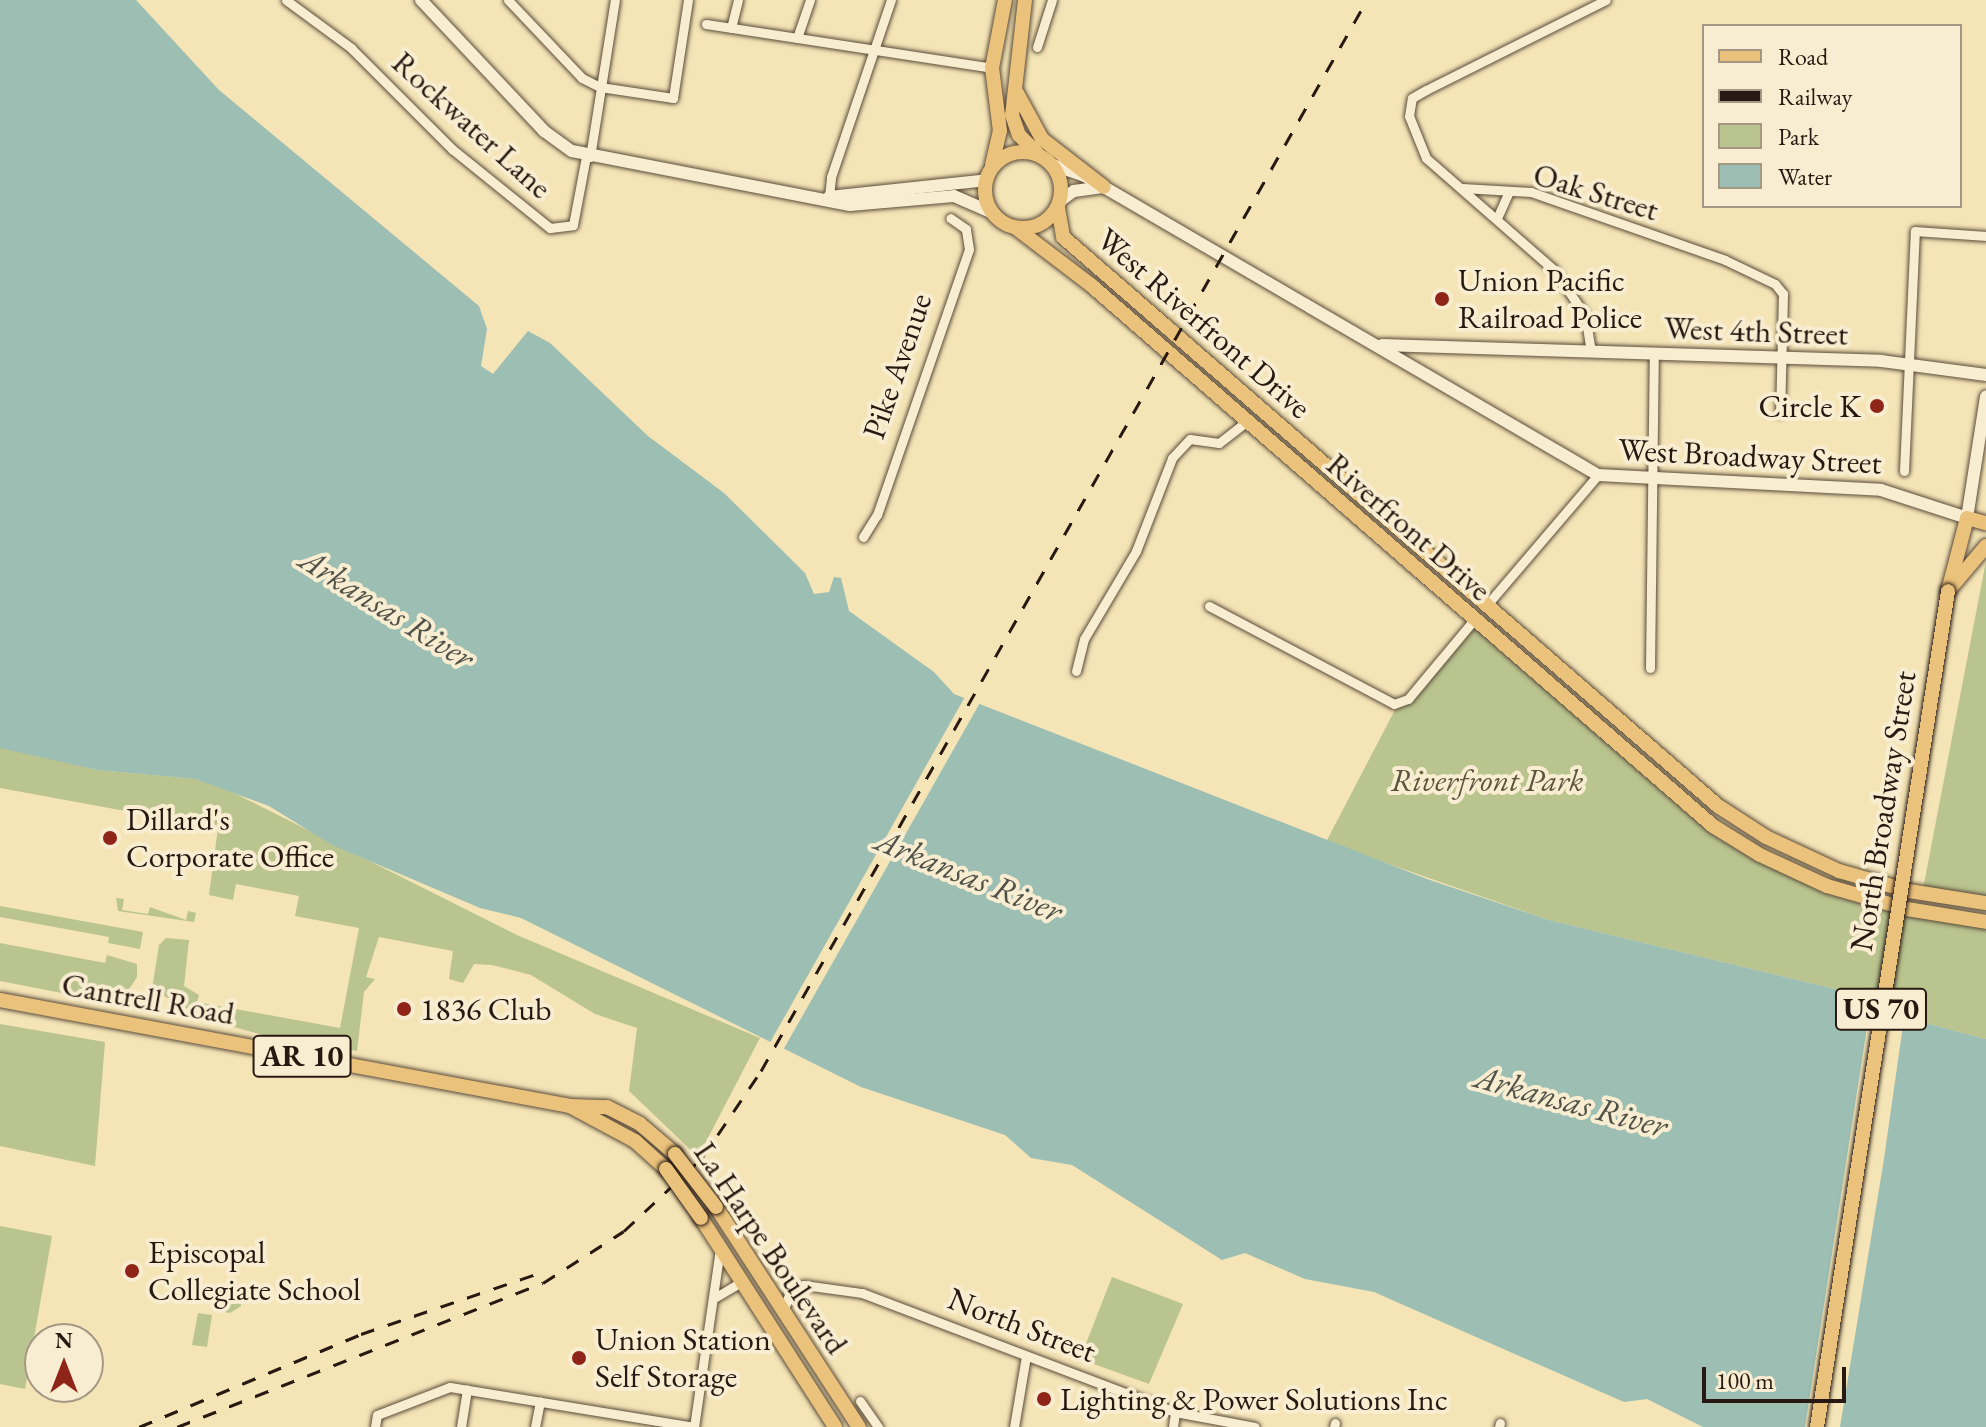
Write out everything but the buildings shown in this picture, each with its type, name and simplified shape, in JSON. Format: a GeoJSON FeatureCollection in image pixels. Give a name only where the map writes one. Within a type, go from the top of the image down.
{"type":"FeatureCollection","features":[{"type":"Feature","properties":{"kind":"main road"},"geometry":{"type":"LineString","coordinates":[[1005,0],[992,68],[1000,131],[988,177],[991,212],[1016,228],[1035,226],[1059,204],[1046,161],[1014,125],[1015,77],[1025,0]]}},
{"type":"Feature","properties":{"kind":"main road"},"geometry":{"type":"LineString","coordinates":[[1015,77],[1020,107],[1035,131],[1104,187]]}},
{"type":"Feature","properties":{"kind":"main road"},"geometry":{"type":"LineString","coordinates":[[988,177],[1015,153],[1046,161]]}},
{"type":"Feature","properties":{"kind":"main road","name":"West Riverfront Drive"},"geometry":{"type":"LineString","coordinates":[[1059,204],[1063,237],[1697,790],[1772,840],[1855,877],[1986,903]]}},
{"type":"Feature","properties":{"kind":"main road","name":"Riverfront Drive"},"geometry":{"type":"LineString","coordinates":[[1016,228],[1092,286],[1689,807],[1770,860],[1868,899],[1986,922]]}},
{"type":"Feature","properties":{"kind":"main road","name":"West Broadway Street"},"geometry":{"type":"LineString","coordinates":[[1967,518],[1986,523]]}},
{"type":"Feature","properties":{"kind":"main road","name":"North Broadway Street"},"geometry":{"type":"LineString","coordinates":[[1817,1427],[1948,591],[1967,518]]}},
{"type":"Feature","properties":{"kind":"main road"},"geometry":{"type":"LineString","coordinates":[[1948,591],[1986,546]]}},
{"type":"Feature","properties":{"kind":"main road"},"geometry":{"type":"LineString","coordinates":[[1473,621],[1486,606]]}},
{"type":"Feature","properties":{"kind":"main road","name":"Cantrell Road"},"geometry":{"type":"LineString","coordinates":[[0,1000],[570,1106]]}},
{"type":"Feature","properties":{"kind":"main road","name":"La Harpe Boulevard"},"geometry":{"type":"LineString","coordinates":[[570,1106],[619,1112],[675,1154],[716,1207],[781,1302],[859,1427]]}},
{"type":"Feature","properties":{"kind":"main road","name":"La Harpe Boulevard"},"geometry":{"type":"LineString","coordinates":[[570,1106],[635,1141],[666,1169],[745,1281],[835,1427]]}},
{"type":"Feature","properties":{"kind":"street","name":"Rockwater Lane"},"geometry":{"type":"LineString","coordinates":[[286,0],[351,48],[452,149],[550,228],[573,225],[588,156]]}},
{"type":"Feature","properties":{"kind":"street"},"geometry":{"type":"LineString","coordinates":[[421,0],[544,131],[588,156],[829,197],[850,205],[961,196],[991,212]]}},
{"type":"Feature","properties":{"kind":"street"},"geometry":{"type":"LineString","coordinates":[[508,0],[582,78],[600,87],[673,98],[688,0]]}},
{"type":"Feature","properties":{"kind":"street"},"geometry":{"type":"LineString","coordinates":[[588,156],[615,0]]}},
{"type":"Feature","properties":{"kind":"street"},"geometry":{"type":"LineString","coordinates":[[731,28],[738,0]]}},
{"type":"Feature","properties":{"kind":"street"},"geometry":{"type":"LineString","coordinates":[[797,38],[810,0]]}},
{"type":"Feature","properties":{"kind":"street"},"geometry":{"type":"LineString","coordinates":[[829,197],[831,177],[891,0]]}},
{"type":"Feature","properties":{"kind":"street"},"geometry":{"type":"LineString","coordinates":[[1037,47],[1052,0]]}},
{"type":"Feature","properties":{"kind":"street"},"geometry":{"type":"LineString","coordinates":[[1498,216],[1462,188],[1418,144],[1408,122],[1412,98],[1606,0]]}},
{"type":"Feature","properties":{"kind":"street"},"geometry":{"type":"LineString","coordinates":[[706,24],[992,68]]}},
{"type":"Feature","properties":{"kind":"street","name":"West Broadway Street"},"geometry":{"type":"LineString","coordinates":[[1046,161],[1104,187],[1381,345],[1598,475],[1881,490],[1967,518]]}},
{"type":"Feature","properties":{"kind":"street"},"geometry":{"type":"LineString","coordinates":[[829,197],[988,177]]}},
{"type":"Feature","properties":{"kind":"street"},"geometry":{"type":"LineString","coordinates":[[1059,204],[1074,191],[1104,187]]}},
{"type":"Feature","properties":{"kind":"street","name":"Oak Street"},"geometry":{"type":"LineString","coordinates":[[1462,188],[1508,194],[1531,192],[1738,266],[1781,288],[1782,358]]}},
{"type":"Feature","properties":{"kind":"street","name":"Oak Street"},"geometry":{"type":"LineString","coordinates":[[1508,194],[1498,216],[1565,284],[1588,322],[1591,352]]}},
{"type":"Feature","properties":{"kind":"street","name":"Pike Avenue"},"geometry":{"type":"LineString","coordinates":[[863,537],[877,515],[969,249],[966,229],[950,218]]}},
{"type":"Feature","properties":{"kind":"street"},"geometry":{"type":"LineString","coordinates":[[1904,471],[1915,231],[1986,236]]}},
{"type":"Feature","properties":{"kind":"street","name":"West 4th Street"},"geometry":{"type":"LineString","coordinates":[[1381,345],[1909,363],[1986,375]]}},
{"type":"Feature","properties":{"kind":"street"},"geometry":{"type":"LineString","coordinates":[[1650,668],[1654,354]]}},
{"type":"Feature","properties":{"kind":"street"},"geometry":{"type":"LineString","coordinates":[[1780,413],[1782,358]]}},
{"type":"Feature","properties":{"kind":"street","name":"North Broadway Street"},"geometry":{"type":"LineString","coordinates":[[1967,518],[1986,396]]}},
{"type":"Feature","properties":{"kind":"street"},"geometry":{"type":"LineString","coordinates":[[1076,671],[1084,639],[1136,551],[1172,458],[1190,439],[1219,443],[1247,421]]}},
{"type":"Feature","properties":{"kind":"street"},"geometry":{"type":"LineString","coordinates":[[1486,606],[1598,475]]}},
{"type":"Feature","properties":{"kind":"street"},"geometry":{"type":"LineString","coordinates":[[1209,606],[1394,704],[1408,699],[1473,621]]}},
{"type":"Feature","properties":{"kind":"street"},"geometry":{"type":"LineString","coordinates":[[375,1427],[377,1415],[450,1387],[694,1427],[716,1297],[720,1245]]}},
{"type":"Feature","properties":{"kind":"street"},"geometry":{"type":"LineString","coordinates":[[716,1297],[726,1286],[745,1281]]}},
{"type":"Feature","properties":{"kind":"street","name":"North Street"},"geometry":{"type":"LineString","coordinates":[[781,1302],[804,1285],[862,1293],[1175,1412],[1255,1427]]}},
{"type":"Feature","properties":{"kind":"street"},"geometry":{"type":"LineString","coordinates":[[1014,1427],[1026,1356]]}},
{"type":"Feature","properties":{"kind":"street"},"geometry":{"type":"LineString","coordinates":[[461,1427],[467,1389]]}},
{"type":"Feature","properties":{"kind":"street"},"geometry":{"type":"LineString","coordinates":[[535,1427],[540,1401]]}},
{"type":"Feature","properties":{"kind":"street"},"geometry":{"type":"LineString","coordinates":[[860,1401],[878,1427]]}},
{"type":"Feature","properties":{"kind":"street"},"geometry":{"type":"LineString","coordinates":[[1173,1427],[1175,1412]]}},
{"type":"Feature","properties":{"kind":"green space"},"geometry":{"type":"Polygon","coordinates":[[[1986,561],[1986,898],[1923,889],[1986,561]]]}},
{"type":"Feature","properties":{"kind":"green space","name":"Riverfront Park"},"geometry":{"type":"Polygon","coordinates":[[[1473,621],[1673,794],[1770,860],[1875,901],[1986,922],[1986,1039],[1929,1024],[1901,1005],[1549,920],[1326,842],[1398,704],[1473,621]]]}},
{"type":"Feature","properties":{"kind":"green space"},"geometry":{"type":"Polygon","coordinates":[[[0,746],[97,770],[195,779],[232,792],[517,935],[760,1038],[698,1157],[629,1091],[637,1028],[595,1014],[531,975],[492,965],[474,964],[463,983],[449,979],[453,951],[379,937],[366,977],[375,979],[364,992],[357,1051],[282,1040],[207,1020],[152,989],[159,945],[166,938],[189,940],[184,986],[199,995],[197,1002],[340,1028],[359,928],[295,916],[299,896],[236,884],[233,900],[209,895],[218,828],[0,788],[0,746]]]}},
{"type":"Feature","properties":{"kind":"green space"},"geometry":{"type":"Polygon","coordinates":[[[116,898],[124,899],[122,910],[148,914],[150,907],[186,920],[188,911],[196,913],[194,922],[118,911],[116,898]]]}},
{"type":"Feature","properties":{"kind":"green space"},"geometry":{"type":"Polygon","coordinates":[[[0,906],[143,932],[140,949],[108,943],[109,937],[0,917],[0,906]]]}},
{"type":"Feature","properties":{"kind":"green space"},"geometry":{"type":"Polygon","coordinates":[[[0,943],[105,963],[107,955],[137,964],[137,977],[128,991],[82,997],[0,981],[0,943]]]}},
{"type":"Feature","properties":{"kind":"green space"},"geometry":{"type":"Polygon","coordinates":[[[0,1024],[105,1042],[95,1166],[0,1146],[0,1024]]]}},
{"type":"Feature","properties":{"kind":"green space"},"geometry":{"type":"Polygon","coordinates":[[[0,1226],[52,1236],[37,1323],[24,1323],[24,1389],[0,1384],[0,1226]]]}},
{"type":"Feature","properties":{"kind":"green space"},"geometry":{"type":"Polygon","coordinates":[[[1112,1277],[1183,1304],[1149,1384],[1080,1359],[1112,1277]]]}},
{"type":"Feature","properties":{"kind":"green space"},"geometry":{"type":"Polygon","coordinates":[[[213,1286],[240,1287],[241,1306],[230,1313],[219,1311],[211,1300],[213,1286]]]}},
{"type":"Feature","properties":{"kind":"green space"},"geometry":{"type":"Polygon","coordinates":[[[198,1313],[212,1315],[207,1347],[192,1345],[198,1313]]]}},
{"type":"Feature","properties":{"kind":"water","name":"Arkansas River"},"geometry":{"type":"Polygon","coordinates":[[[0,0],[136,0],[219,90],[479,306],[487,329],[481,366],[493,374],[528,331],[550,343],[648,436],[724,493],[805,573],[814,594],[829,592],[834,577],[841,578],[849,611],[934,672],[954,694],[1427,879],[1549,920],[1901,1005],[1929,1024],[1986,1039],[1986,1427],[1703,1427],[1647,1399],[1624,1402],[1374,1292],[1305,1279],[1245,1253],[1222,1260],[1072,1165],[1031,1158],[1005,1135],[861,1087],[521,918],[480,908],[332,845],[269,806],[195,779],[97,770],[0,748],[0,0]]]}},
{"type":"Feature","properties":{"kind":"pier"},"geometry":{"type":"Polygon","coordinates":[[[966,695],[981,701],[782,1052],[768,1046],[966,695]]]}},
{"type":"Feature","properties":{"kind":"pier"},"geometry":{"type":"Polygon","coordinates":[[[1872,995],[1906,1004],[1884,1159],[1840,1427],[1805,1427],[1872,995]]]}},
{"type":"Feature","properties":{"kind":"railway"},"geometry":{"type":"LineString","coordinates":[[177,1427],[543,1283],[624,1231],[702,1158],[761,1071],[1367,0]]}},
{"type":"Feature","properties":{"kind":"railway"},"geometry":{"type":"LineString","coordinates":[[139,1427],[361,1334],[545,1271]]}},
{"type":"Feature","properties":{"kind":"place","name":"Union Pacific Railroad Police"},"geometry":{"type":"Point","coordinates":[1442,299]}},
{"type":"Feature","properties":{"kind":"place","name":"Circle K"},"geometry":{"type":"Point","coordinates":[1877,406]}},
{"type":"Feature","properties":{"kind":"place","name":"Dillard's Corporate Office"},"geometry":{"type":"Point","coordinates":[110,838]}},
{"type":"Feature","properties":{"kind":"place","name":"1836 Club"},"geometry":{"type":"Point","coordinates":[404,1009]}},
{"type":"Feature","properties":{"kind":"place","name":"Episcopal Collegiate School"},"geometry":{"type":"Point","coordinates":[132,1271]}},
{"type":"Feature","properties":{"kind":"place","name":"Union Station Self Storage"},"geometry":{"type":"Point","coordinates":[579,1358]}},
{"type":"Feature","properties":{"kind":"place","name":"Lighting & Power Solutions Inc"},"geometry":{"type":"Point","coordinates":[1044,1399]}}]}
